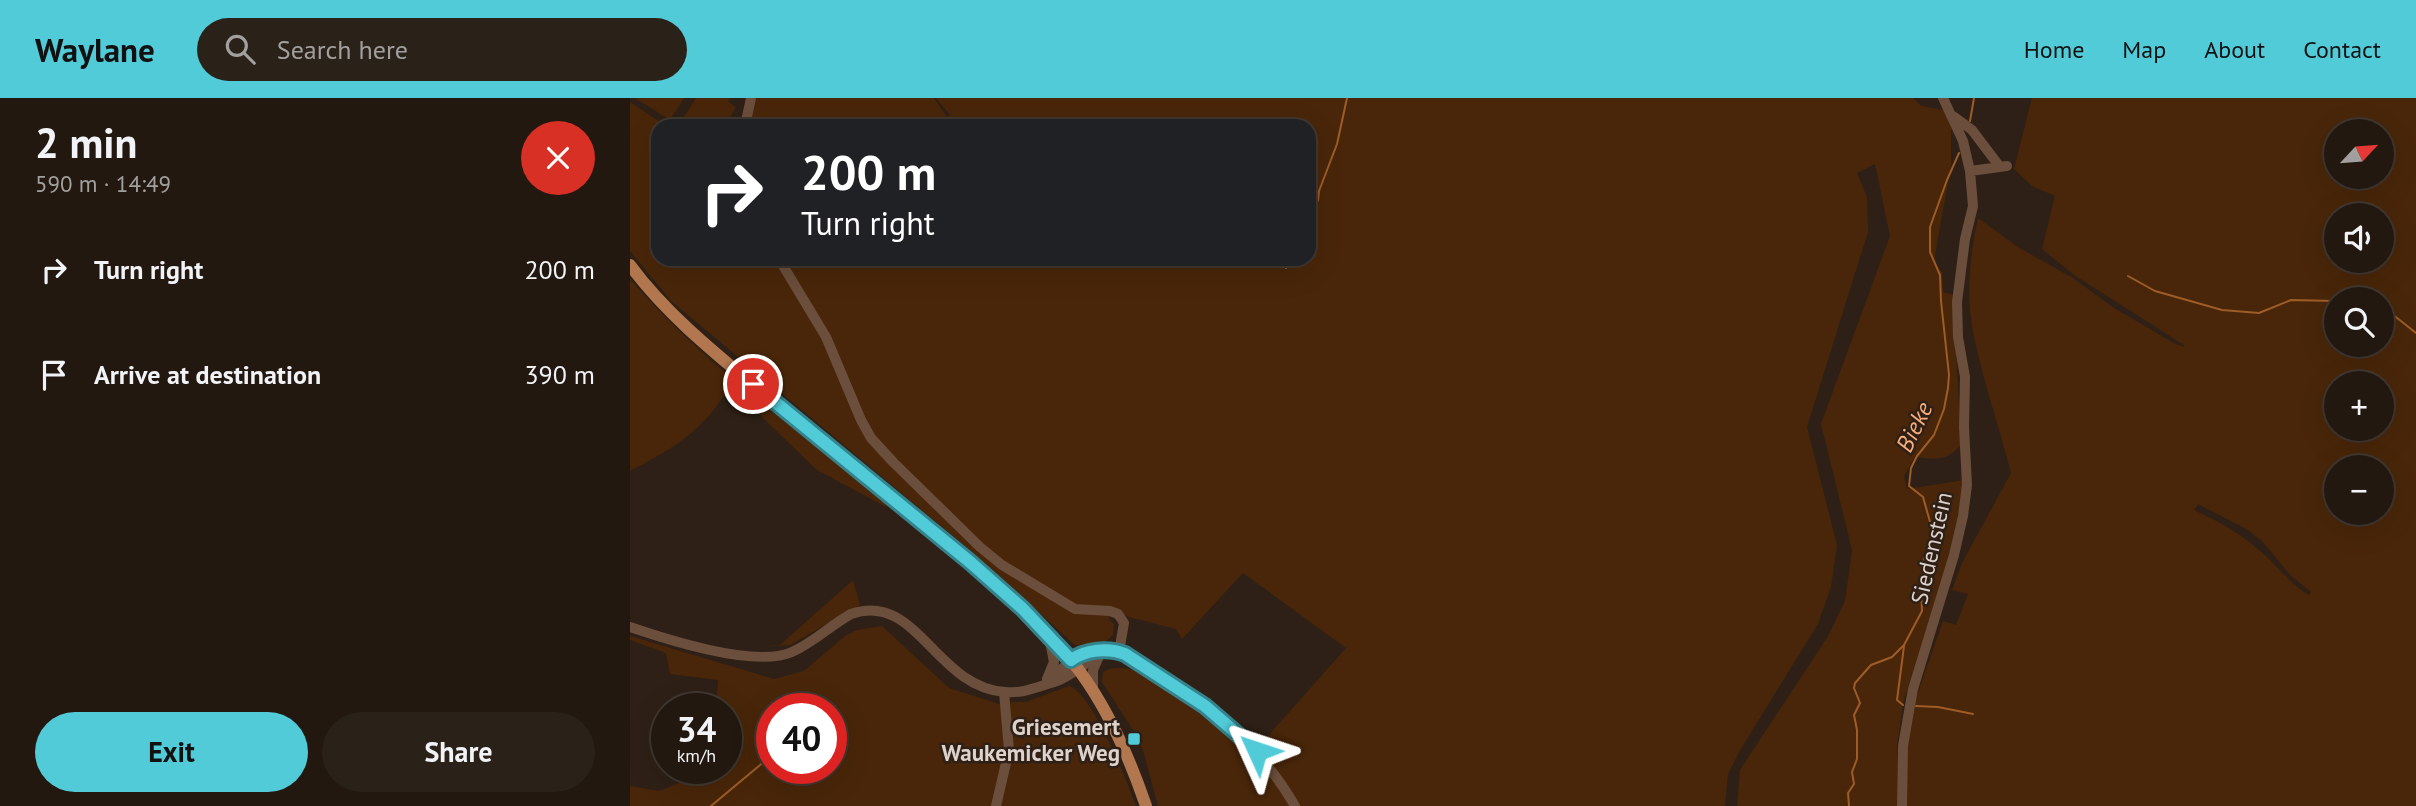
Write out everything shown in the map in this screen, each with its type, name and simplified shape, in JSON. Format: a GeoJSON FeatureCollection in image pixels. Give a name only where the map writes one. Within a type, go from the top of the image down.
{"type":"FeatureCollection","features":[{"type":"Feature","properties":{"kind":"main road"},"geometry":{"type":"LineString","coordinates":[[630,265],[670,312],[716,353],[970,562],[1049,636],[1093,690],[1120,739],[1146,806]]}},
{"type":"Feature","properties":{"kind":"street"},"geometry":{"type":"LineString","coordinates":[[746,119],[751,98]]}},
{"type":"Feature","properties":{"kind":"street","name":"Siedenstein"},"geometry":{"type":"LineString","coordinates":[[1902,806],[1903,746],[1913,689],[1954,555],[1967,485],[1965,377],[1958,337],[1957,302],[1965,239],[1973,206],[1970,171],[1963,141],[1943,98]]}},
{"type":"Feature","properties":{"kind":"street"},"geometry":{"type":"LineString","coordinates":[[1953,116],[1972,130],[2003,167],[1970,171]]}},
{"type":"Feature","properties":{"kind":"street"},"geometry":{"type":"LineString","coordinates":[[783,266],[827,337],[851,398],[871,438],[980,547],[1002,565],[1075,609],[1118,614],[1124,623],[1119,652]]}},
{"type":"Feature","properties":{"kind":"street"},"geometry":{"type":"LineString","coordinates":[[630,627],[701,647],[769,657],[794,651],[851,614],[862,610],[880,610],[901,619],[964,679],[982,688],[1004,692],[1025,691],[1044,684],[1074,664],[1085,652],[1119,652],[1159,674],[1232,728],[1257,751],[1295,806]]}},
{"type":"Feature","properties":{"kind":"street"},"geometry":{"type":"LineString","coordinates":[[1044,684],[1054,662],[1049,636]]}},
{"type":"Feature","properties":{"kind":"street"},"geometry":{"type":"LineString","coordinates":[[1093,690],[1093,670],[1102,652]]}},
{"type":"Feature","properties":{"kind":"street"},"geometry":{"type":"LineString","coordinates":[[996,806],[1009,750],[1004,692]]}},
{"type":"Feature","properties":{"kind":"shaded area"},"geometry":{"type":"Polygon","coordinates":[[[635,98],[684,98],[668,119],[635,98]]]}},
{"type":"Feature","properties":{"kind":"shaded area"},"geometry":{"type":"Polygon","coordinates":[[[696,98],[730,98],[728,102],[736,107],[729,119],[683,119],[696,98]]]}},
{"type":"Feature","properties":{"kind":"shaded area"},"geometry":{"type":"Polygon","coordinates":[[[755,98],[934,98],[947,117],[950,115],[936,98],[1913,98],[1921,106],[1944,110],[1951,126],[1951,165],[1934,261],[1942,273],[1943,292],[1953,295],[1961,444],[1946,457],[1915,457],[1904,476],[1907,489],[1965,480],[1950,555],[1903,703],[1897,746],[1898,806],[1737,806],[1740,770],[1828,636],[1845,601],[1852,550],[1821,424],[1890,236],[1875,164],[1857,173],[1867,197],[1868,232],[1807,427],[1837,545],[1831,587],[1818,624],[1728,774],[1725,806],[1158,806],[1143,750],[1102,682],[1103,672],[1119,668],[1159,681],[1203,711],[1252,754],[1346,648],[1243,573],[1182,639],[1176,629],[1129,617],[1117,610],[1108,618],[1114,624],[1113,635],[1109,639],[1096,645],[1075,645],[977,556],[671,301],[630,251],[630,102],[656,119],[651,119],[651,266],[1316,266],[1316,119],[750,119],[755,98]]]}},
{"type":"Feature","properties":{"kind":"shaded area"},"geometry":{"type":"Polygon","coordinates":[[[2032,98],[2416,98],[2416,806],[1904,806],[1904,747],[1913,707],[1943,621],[1956,625],[1968,594],[1952,590],[1962,563],[2011,473],[1981,366],[1971,317],[1970,274],[1978,218],[2018,247],[2073,278],[2114,308],[2174,343],[2183,347],[2184,345],[2074,275],[2042,249],[2055,196],[2032,186],[2014,169],[2032,98]],[[2198,504],[2194,510],[2245,539],[2309,595],[2311,592],[2290,575],[2263,542],[2248,530],[2198,504]]]}},
{"type":"Feature","properties":{"kind":"shaded area"},"geometry":{"type":"Polygon","coordinates":[[[630,279],[721,369],[888,503],[886,507],[817,470],[731,387],[702,423],[684,439],[630,471],[630,279]]]}},
{"type":"Feature","properties":{"kind":"shaded area"},"geometry":{"type":"Polygon","coordinates":[[[853,580],[860,605],[790,645],[760,647],[780,645],[853,580]]]}},
{"type":"Feature","properties":{"kind":"shaded area"},"geometry":{"type":"Polygon","coordinates":[[[882,626],[949,688],[1002,705],[1005,750],[992,806],[630,806],[630,786],[660,791],[676,784],[742,784],[742,693],[717,693],[718,680],[670,674],[666,653],[630,640],[630,636],[774,679],[804,671],[845,636],[857,630],[882,626]]]}},
{"type":"Feature","properties":{"kind":"shaded area"},"geometry":{"type":"Polygon","coordinates":[[[1069,686],[1078,692],[1098,720],[1136,806],[1000,806],[1013,735],[1026,740],[1011,726],[1010,702],[1026,702],[1069,686]]]}},
{"type":"Feature","properties":{"kind":"waterway"},"geometry":{"type":"LineString","coordinates":[[1316,203],[1337,144],[1347,98]]}},
{"type":"Feature","properties":{"kind":"waterway","name":"Bieke"},"geometry":{"type":"LineString","coordinates":[[1970,121],[1974,98]]}},
{"type":"Feature","properties":{"kind":"waterway","name":"Bieke"},"geometry":{"type":"LineString","coordinates":[[1849,806],[1848,793],[1854,784],[1852,772],[1857,759],[1854,715],[1860,703],[1854,688],[1855,683],[1871,665],[1892,657],[1904,645],[1922,611],[1924,559],[1934,536],[1923,497],[1909,486],[1911,468],[1934,435],[1944,409],[1948,388],[1940,275],[1930,252],[1930,227],[1959,153]]}},
{"type":"Feature","properties":{"kind":"waterway"},"geometry":{"type":"LineString","coordinates":[[2128,276],[2155,291],[2222,310],[2259,313],[2291,300],[2324,301]]}},
{"type":"Feature","properties":{"kind":"waterway"},"geometry":{"type":"LineString","coordinates":[[2394,316],[2416,333]]}},
{"type":"Feature","properties":{"kind":"waterway"},"geometry":{"type":"LineString","coordinates":[[1903,705],[1897,700],[1904,646]]}},
{"type":"Feature","properties":{"kind":"waterway"},"geometry":{"type":"LineString","coordinates":[[1916,706],[1973,714]]}},
{"type":"Feature","properties":{"kind":"waterway"},"geometry":{"type":"LineString","coordinates":[[711,806],[756,768]]}},
{"type":"Feature","properties":{"kind":"place","name":"Griesemert Waukemicker Weg"},"geometry":{"type":"Point","coordinates":[1134,739]}},
{"type":"Feature","properties":{"kind":"route"},"geometry":{"type":"LineString","coordinates":[[753,384],[970,562],[1023,609],[1071,660],[1085,652],[1112,651],[1125,654],[1205,706],[1257,751]]}}]}
